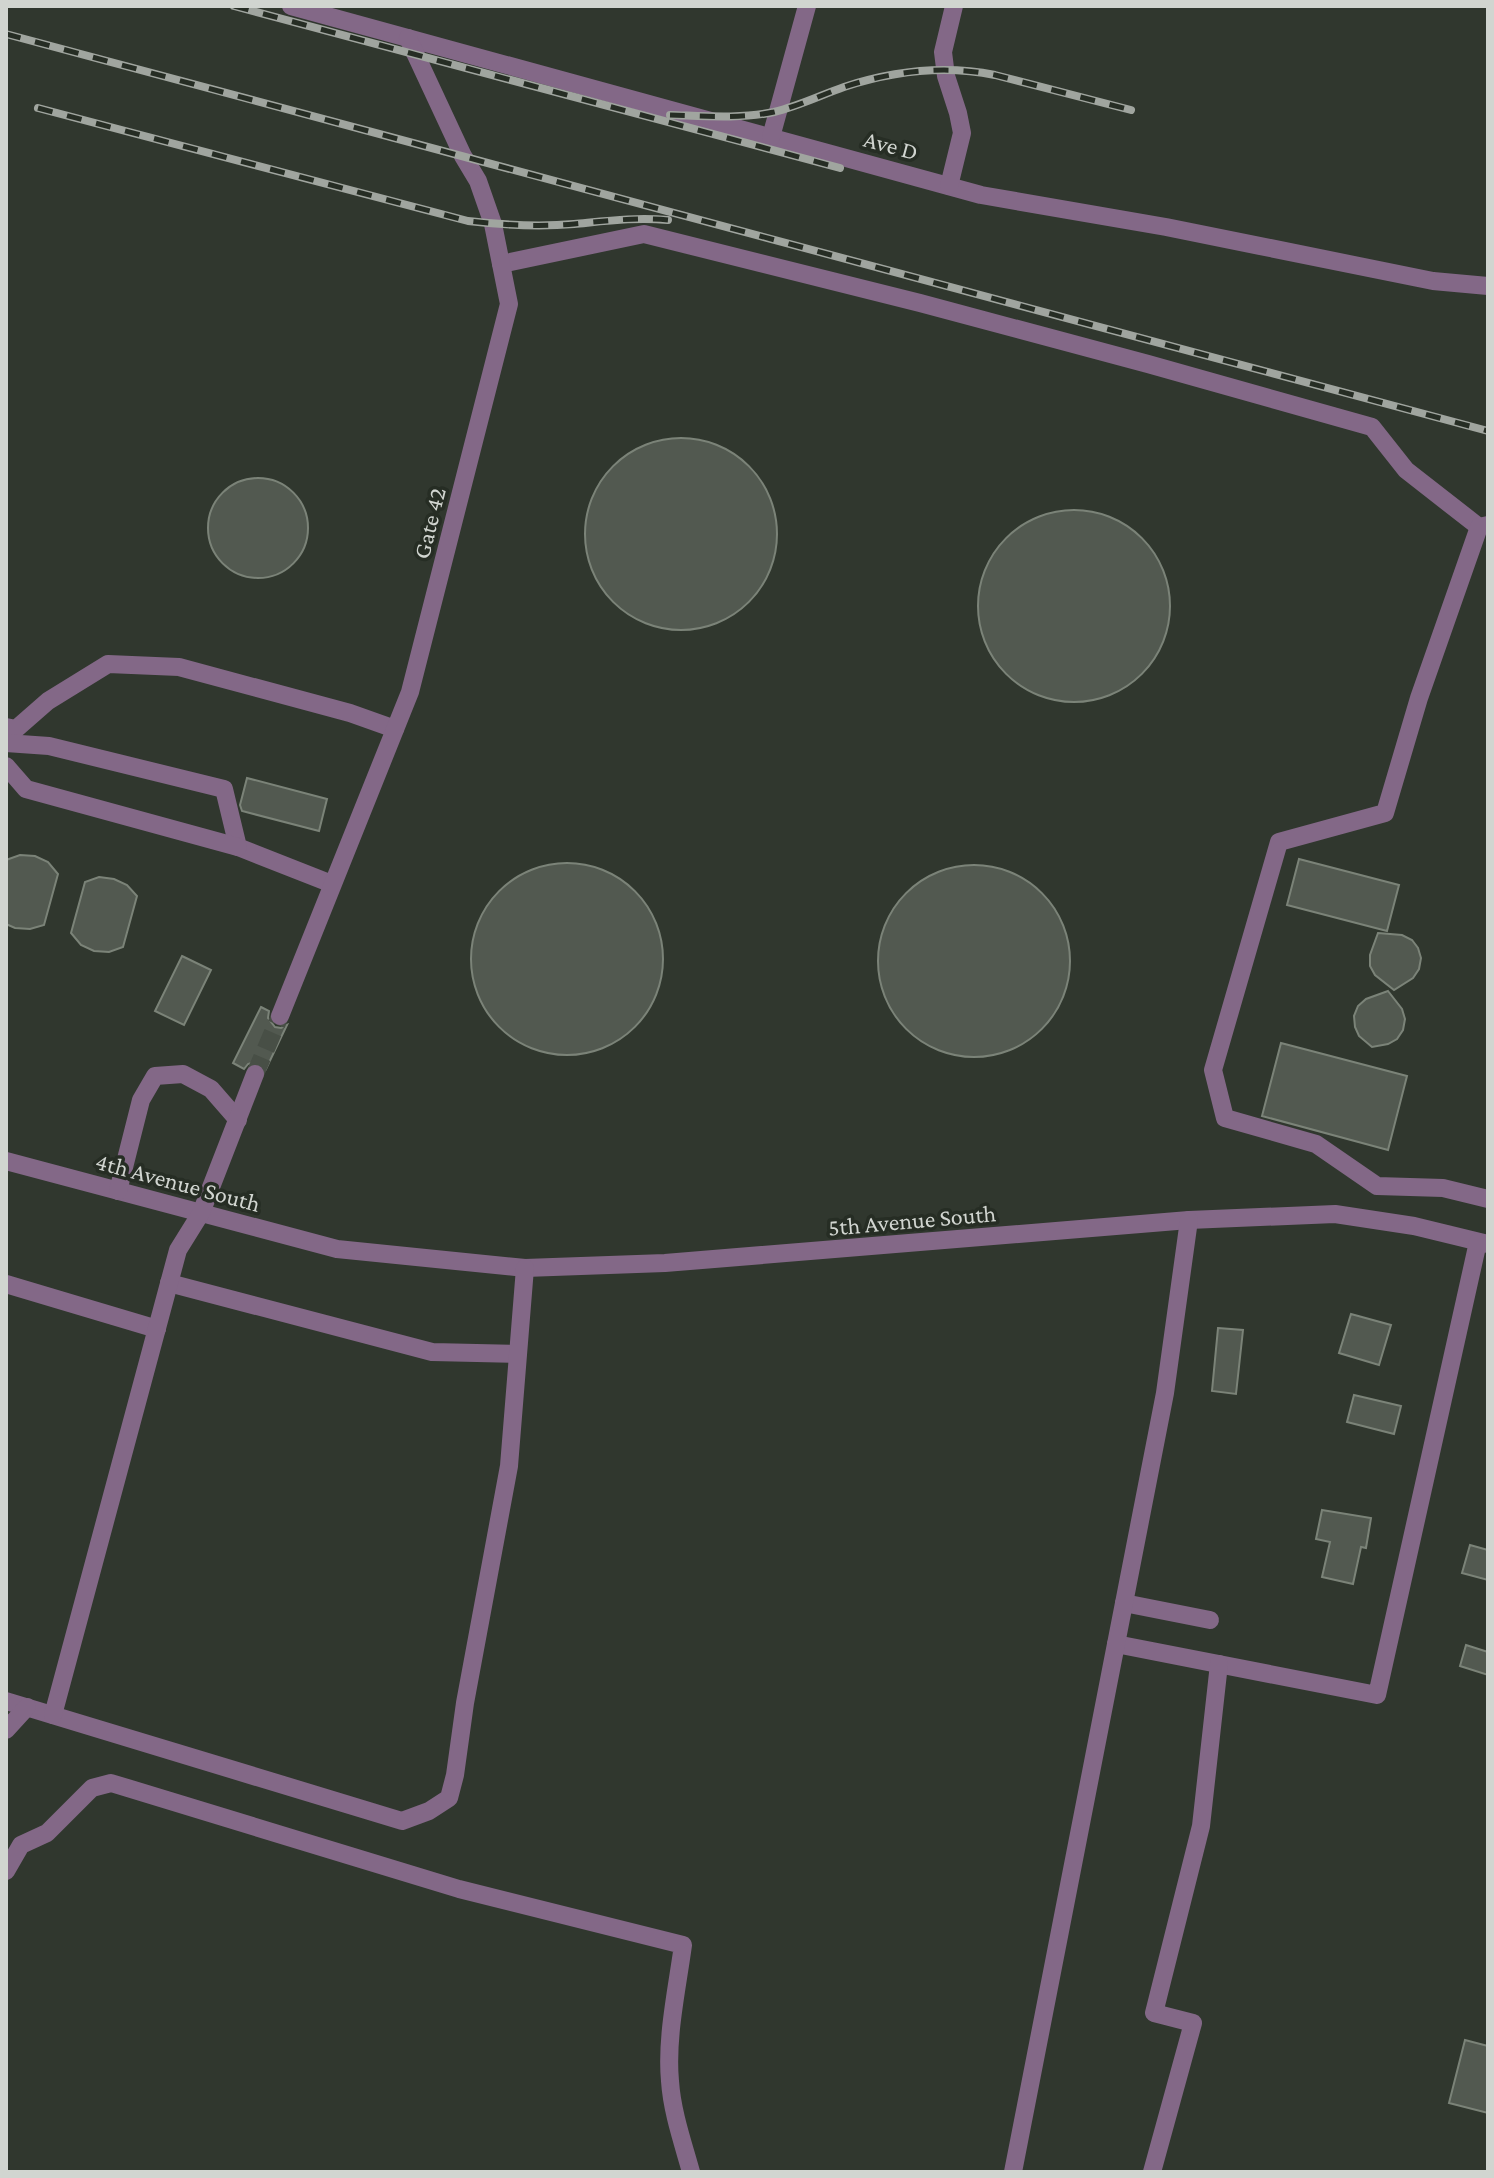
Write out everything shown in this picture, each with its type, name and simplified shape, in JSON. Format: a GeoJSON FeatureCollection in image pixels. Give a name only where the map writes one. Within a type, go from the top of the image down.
{"type":"FeatureCollection","features":[{"type":"Feature","properties":{"kind":"street","name":"Ave D"},"geometry":{"type":"LineString","coordinates":[[291,6],[981,195],[1166,227],[1433,281],[1488,286]]}},
{"type":"Feature","properties":{"kind":"street"},"geometry":{"type":"LineString","coordinates":[[771,137],[807,6]]}},
{"type":"Feature","properties":{"kind":"street"},"geometry":{"type":"LineString","coordinates":[[949,186],[962,133],[946,76],[943,52],[954,6]]}},
{"type":"Feature","properties":{"kind":"street","name":"Gate 42"},"geometry":{"type":"LineString","coordinates":[[280,1016],[410,692],[509,304],[493,224],[478,181],[463,156],[408,38]]}},
{"type":"Feature","properties":{"kind":"street"},"geometry":{"type":"LineString","coordinates":[[501,264],[644,234],[920,303],[1372,427],[1406,470],[1484,526],[1419,698],[1385,813],[1279,842],[1213,1070],[1225,1118],[1316,1144],[1377,1186],[1443,1188],[1488,1199]]}},
{"type":"Feature","properties":{"kind":"street"},"geometry":{"type":"LineString","coordinates":[[6,727],[16,729],[48,701],[108,664],[179,667],[350,713],[395,729]]}},
{"type":"Feature","properties":{"kind":"street"},"geometry":{"type":"LineString","coordinates":[[6,743],[49,746],[224,789],[238,847]]}},
{"type":"Feature","properties":{"kind":"street"},"geometry":{"type":"LineString","coordinates":[[6,766],[26,789],[238,847],[332,884]]}},
{"type":"Feature","properties":{"kind":"street"},"geometry":{"type":"LineString","coordinates":[[118,1191],[141,1100],[155,1076],[183,1074],[211,1089],[238,1120]]}},
{"type":"Feature","properties":{"kind":"street"},"geometry":{"type":"LineString","coordinates":[[53,1715],[178,1250],[201,1213],[255,1074]]}},
{"type":"Feature","properties":{"kind":"street","name":"4th Avenue South"},"geometry":{"type":"LineString","coordinates":[[6,1161],[337,1249]]}},
{"type":"Feature","properties":{"kind":"street","name":"5th Avenue South"},"geometry":{"type":"LineString","coordinates":[[337,1249],[525,1268],[665,1263],[1189,1220],[1335,1214],[1414,1226],[1483,1243]]}},
{"type":"Feature","properties":{"kind":"street"},"geometry":{"type":"LineString","coordinates":[[1013,2172],[1165,1393],[1189,1220]]}},
{"type":"Feature","properties":{"kind":"street"},"geometry":{"type":"LineString","coordinates":[[1116,1644],[1377,1695],[1483,1243]]}},
{"type":"Feature","properties":{"kind":"street"},"geometry":{"type":"LineString","coordinates":[[6,1701],[402,1821],[429,1811],[449,1798],[509,1466],[525,1268]]}},
{"type":"Feature","properties":{"kind":"street"},"geometry":{"type":"LineString","coordinates":[[169,1283],[432,1352],[517,1354]]}},
{"type":"Feature","properties":{"kind":"street"},"geometry":{"type":"LineString","coordinates":[[6,1284],[157,1329]]}},
{"type":"Feature","properties":{"kind":"street"},"geometry":{"type":"LineString","coordinates":[[1124,1603],[1210,1620]]}},
{"type":"Feature","properties":{"kind":"street"},"geometry":{"type":"LineString","coordinates":[[1152,2172],[1193,2023],[1154,2013],[1201,1826],[1219,1664]]}},
{"type":"Feature","properties":{"kind":"street"},"geometry":{"type":"LineString","coordinates":[[6,1730],[27,1707]]}},
{"type":"Feature","properties":{"kind":"street"},"geometry":{"type":"LineString","coordinates":[[6,1871],[21,1845],[47,1833],[92,1788],[111,1783],[459,1889],[683,1945],[669,2053],[670,2083],[691,2172]]}},
{"type":"Feature","properties":{"kind":"building"},"geometry":{"type":"Polygon","coordinates":[[[681,438],[718,445],[749,466],[770,497],[777,534],[770,571],[749,602],[718,623],[681,630],[644,623],[613,602],[592,571],[585,534],[592,497],[613,466],[644,445],[681,438]]]}},
{"type":"Feature","properties":{"kind":"building"},"geometry":{"type":"Polygon","coordinates":[[[258,478],[277,482],[293,493],[304,509],[308,528],[304,547],[293,563],[277,574],[258,578],[239,574],[223,563],[212,547],[208,528],[212,509],[223,493],[239,482],[258,478]]]}},
{"type":"Feature","properties":{"kind":"building"},"geometry":{"type":"Polygon","coordinates":[[[1074,510],[1111,517],[1142,538],[1163,569],[1170,606],[1163,643],[1142,674],[1111,695],[1074,702],[1037,695],[1006,674],[985,643],[978,606],[985,569],[1006,538],[1037,517],[1074,510]]]}},
{"type":"Feature","properties":{"kind":"building"},"geometry":{"type":"Polygon","coordinates":[[[247,778],[327,799],[319,831],[242,811],[240,805],[247,778]]]}},
{"type":"Feature","properties":{"kind":"building"},"geometry":{"type":"Polygon","coordinates":[[[20,855],[35,856],[48,862],[58,874],[44,925],[30,929],[6,924],[6,860],[20,855]]]}},
{"type":"Feature","properties":{"kind":"building"},"geometry":{"type":"Polygon","coordinates":[[[1299,859],[1399,885],[1387,931],[1287,905],[1299,859]]]}},
{"type":"Feature","properties":{"kind":"building"},"geometry":{"type":"Polygon","coordinates":[[[567,863],[604,870],[635,891],[656,922],[663,959],[656,996],[635,1027],[604,1048],[567,1055],[530,1048],[499,1027],[478,996],[471,959],[478,922],[499,891],[530,870],[567,863]]]}},
{"type":"Feature","properties":{"kind":"building"},"geometry":{"type":"Polygon","coordinates":[[[974,865],[1011,872],[1042,893],[1063,924],[1070,961],[1063,998],[1042,1029],[1011,1050],[974,1057],[937,1050],[906,1029],[885,998],[878,961],[885,924],[906,893],[937,872],[974,865]]]}},
{"type":"Feature","properties":{"kind":"building"},"geometry":{"type":"Polygon","coordinates":[[[99,877],[127,885],[137,896],[123,947],[109,952],[94,951],[81,945],[71,933],[85,882],[99,877]]]}},
{"type":"Feature","properties":{"kind":"building"},"geometry":{"type":"Polygon","coordinates":[[[1378,933],[1402,935],[1412,940],[1421,958],[1413,978],[1394,990],[1375,975],[1370,966],[1370,955],[1378,933]]]}},
{"type":"Feature","properties":{"kind":"building"},"geometry":{"type":"Polygon","coordinates":[[[182,956],[211,970],[184,1025],[155,1011],[182,956]]]}},
{"type":"Feature","properties":{"kind":"building"},"geometry":{"type":"Polygon","coordinates":[[[1388,991],[1402,1009],[1405,1019],[1403,1030],[1397,1039],[1388,1044],[1372,1047],[1359,1036],[1354,1016],[1358,1006],[1366,999],[1388,991]]]}},
{"type":"Feature","properties":{"kind":"building"},"geometry":{"type":"Polygon","coordinates":[[[261,1007],[269,1011],[268,1018],[275,1027],[287,1025],[266,1069],[254,1062],[244,1069],[233,1063],[261,1007]]]}},
{"type":"Feature","properties":{"kind":"building"},"geometry":{"type":"Polygon","coordinates":[[[1281,1043],[1407,1076],[1388,1150],[1262,1116],[1281,1043]]]}},
{"type":"Feature","properties":{"kind":"building"},"geometry":{"type":"Polygon","coordinates":[[[1351,1314],[1391,1325],[1379,1365],[1339,1353],[1351,1314]]]}},
{"type":"Feature","properties":{"kind":"building"},"geometry":{"type":"Polygon","coordinates":[[[1218,1328],[1243,1330],[1236,1394],[1212,1391],[1218,1328]]]}},
{"type":"Feature","properties":{"kind":"building"},"geometry":{"type":"Polygon","coordinates":[[[1354,1395],[1401,1406],[1394,1434],[1347,1422],[1354,1395]]]}},
{"type":"Feature","properties":{"kind":"building"},"geometry":{"type":"Polygon","coordinates":[[[1322,1510],[1371,1518],[1366,1548],[1361,1547],[1353,1584],[1322,1577],[1330,1542],[1316,1539],[1322,1510]]]}},
{"type":"Feature","properties":{"kind":"building"},"geometry":{"type":"Polygon","coordinates":[[[1470,1545],[1488,1550],[1488,1580],[1462,1573],[1470,1545]]]}},
{"type":"Feature","properties":{"kind":"building"},"geometry":{"type":"Polygon","coordinates":[[[1466,1645],[1488,1652],[1488,1675],[1460,1666],[1466,1645]]]}},
{"type":"Feature","properties":{"kind":"building"},"geometry":{"type":"Polygon","coordinates":[[[1465,2040],[1488,2046],[1488,2113],[1449,2103],[1465,2040]]]}},
{"type":"Feature","properties":{"kind":"tunnel"},"geometry":{"type":"LineString","coordinates":[[255,1074],[280,1016]]}},
{"type":"Feature","properties":{"kind":"railway"},"geometry":{"type":"LineString","coordinates":[[234,6],[840,168]]}},
{"type":"Feature","properties":{"kind":"railway"},"geometry":{"type":"LineString","coordinates":[[6,34],[1488,431]]}},
{"type":"Feature","properties":{"kind":"railway"},"geometry":{"type":"LineString","coordinates":[[670,115],[749,116],[774,112],[862,81],[938,70],[995,75],[1131,110]]}},
{"type":"Feature","properties":{"kind":"railway"},"geometry":{"type":"LineString","coordinates":[[38,108],[468,221],[547,225],[633,219],[668,220]]}}]}
